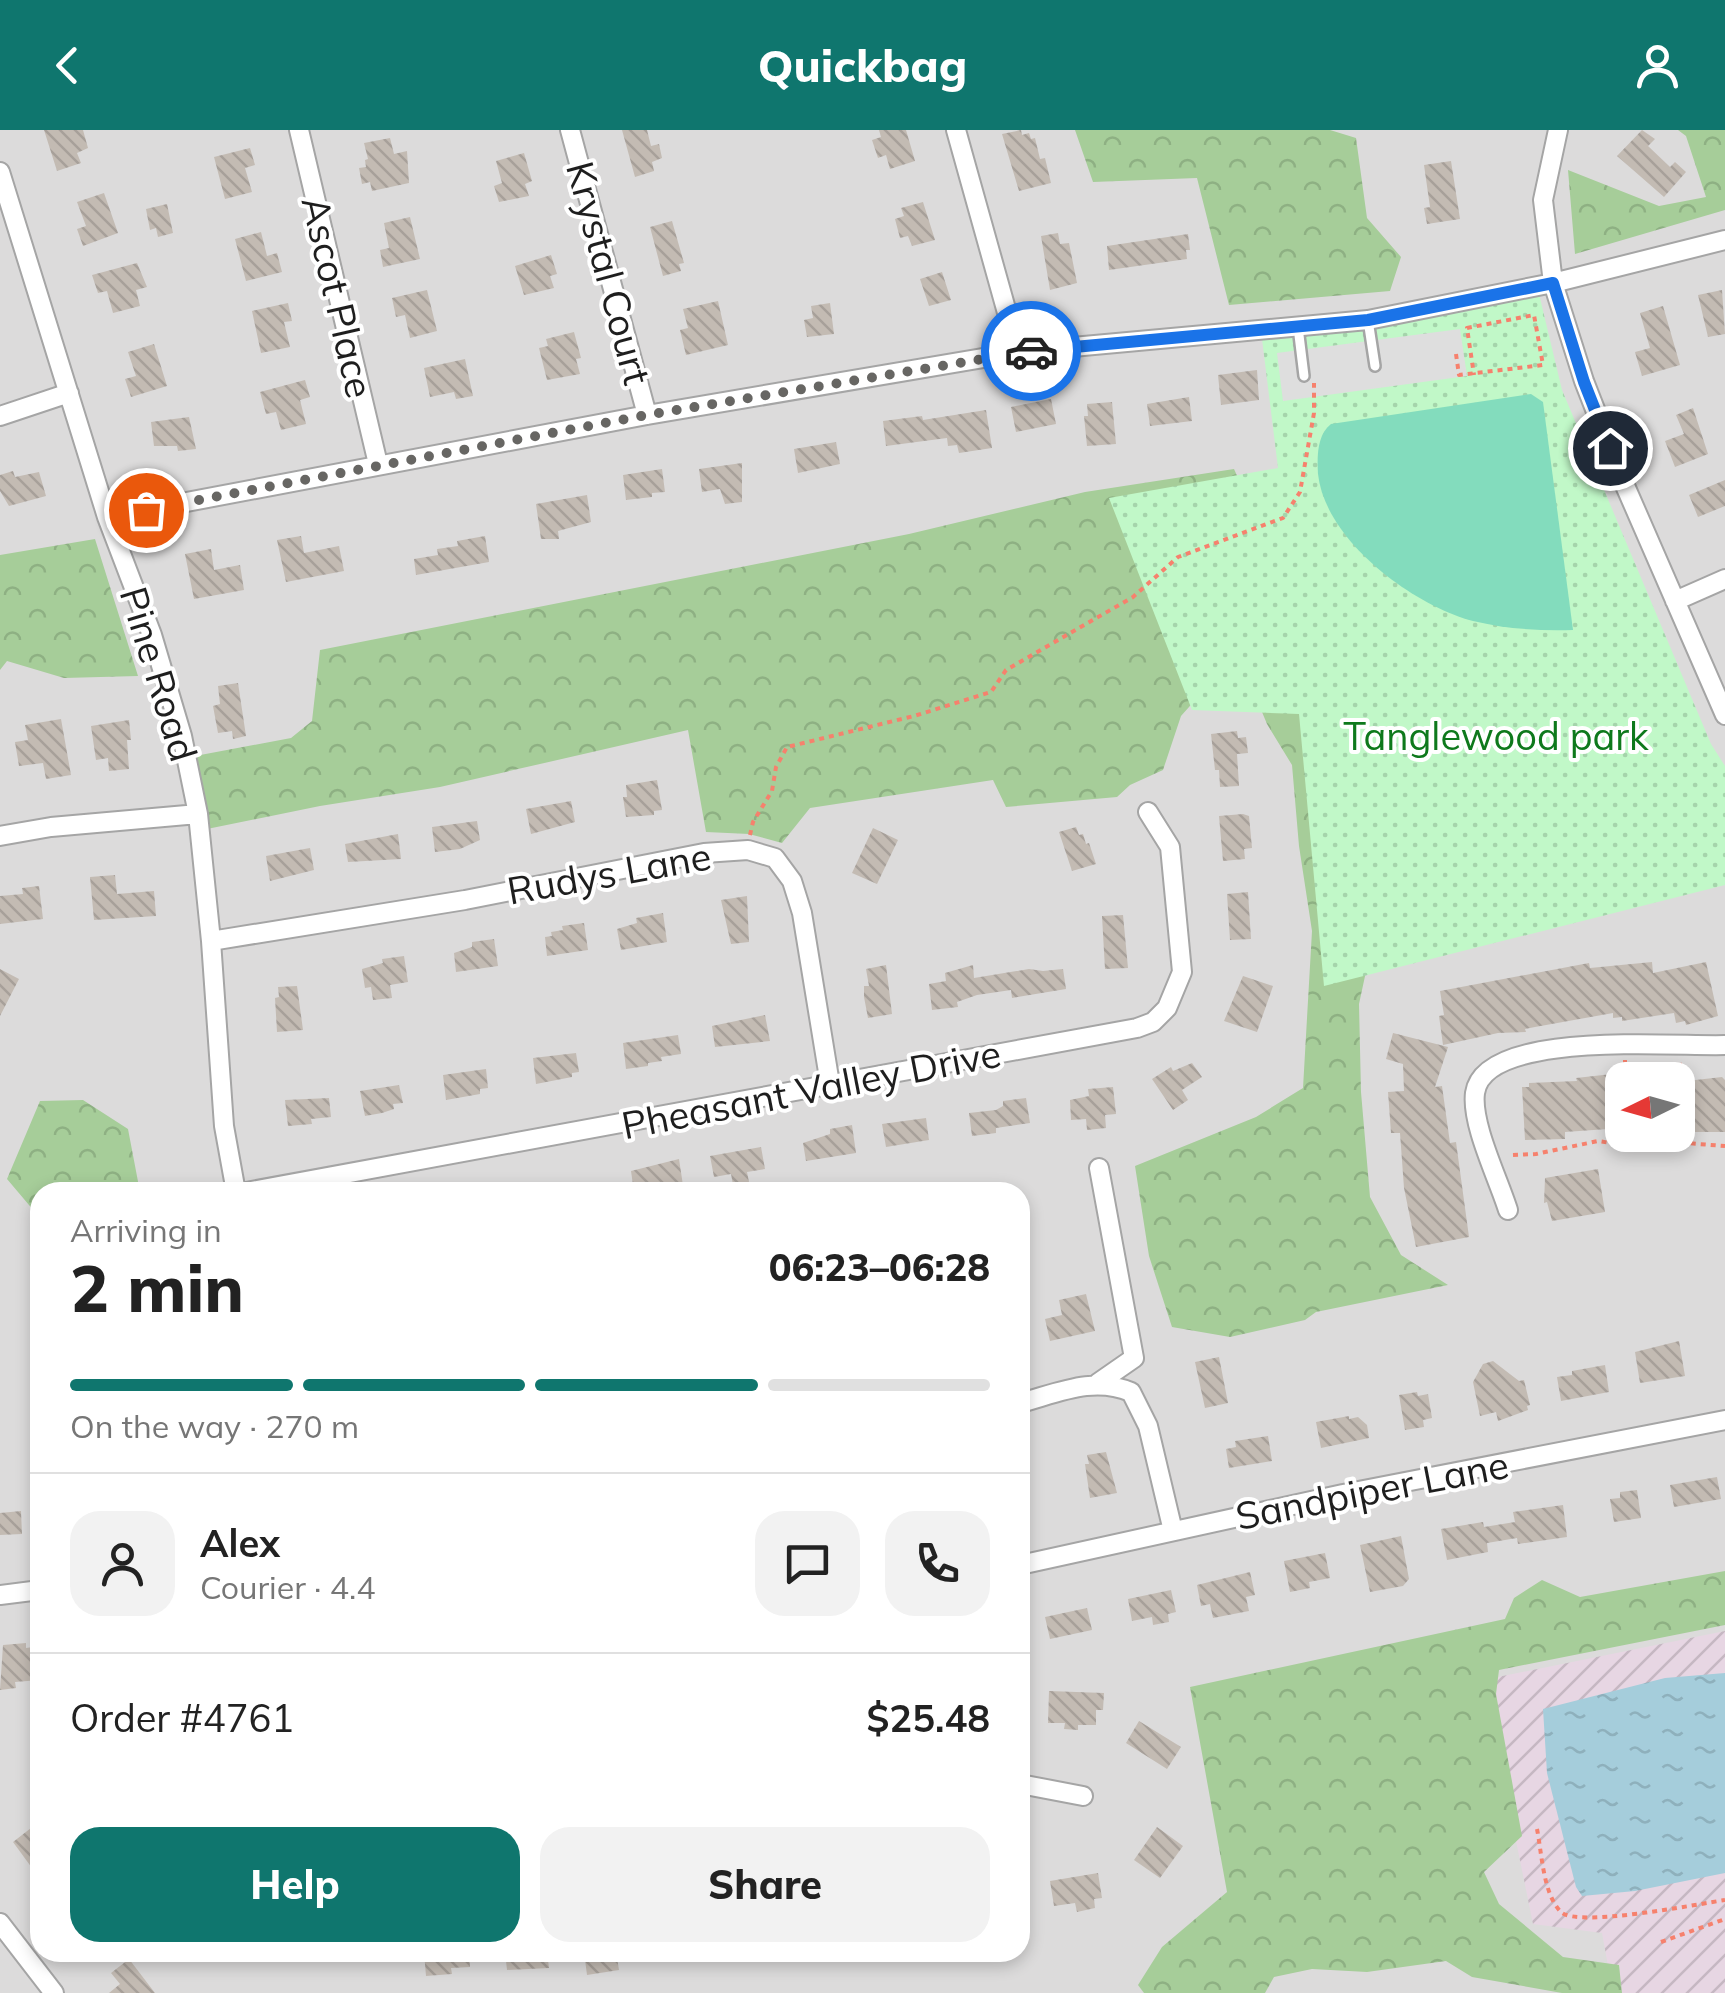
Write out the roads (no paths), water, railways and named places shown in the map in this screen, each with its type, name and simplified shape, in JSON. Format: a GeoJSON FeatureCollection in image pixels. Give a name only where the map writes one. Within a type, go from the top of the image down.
{"type":"FeatureCollection","features":[{"type":"Feature","properties":{"kind":"street","name":"Ascot Place"},"geometry":{"type":"LineString","coordinates":[[299,130],[378,464]]}},
{"type":"Feature","properties":{"kind":"street","name":"Krystal Court"},"geometry":{"type":"LineString","coordinates":[[570,130],[647,415]]}},
{"type":"Feature","properties":{"kind":"street"},"geometry":{"type":"LineString","coordinates":[[956,130],[1018,352]]}},
{"type":"Feature","properties":{"kind":"street"},"geometry":{"type":"LineString","coordinates":[[1558,130],[1544,200],[1553,283],[1584,382],[1725,716]]}},
{"type":"Feature","properties":{"kind":"street","name":"Pine Road"},"geometry":{"type":"LineString","coordinates":[[0,172],[107,517],[152,635],[182,736],[198,814],[212,941],[224,1126],[234,1182]]}},
{"type":"Feature","properties":{"kind":"street"},"geometry":{"type":"LineString","coordinates":[[107,517],[647,415],[1018,352],[1368,320],[1553,283],[1725,240]]}},
{"type":"Feature","properties":{"kind":"street"},"geometry":{"type":"LineString","coordinates":[[0,416],[68,394]]}},
{"type":"Feature","properties":{"kind":"street"},"geometry":{"type":"LineString","coordinates":[[1675,601],[1725,579]]}},
{"type":"Feature","properties":{"kind":"street","name":"Pheasant Valley Drive"},"geometry":{"type":"LineString","coordinates":[[298,1182],[605,1128],[1154,1022],[1167,1008],[1182,972],[1170,847],[1148,812]]}},
{"type":"Feature","properties":{"kind":"street"},"geometry":{"type":"LineString","coordinates":[[0,836],[51,827],[198,814]]}},
{"type":"Feature","properties":{"kind":"street","name":"Rudys Lane"},"geometry":{"type":"LineString","coordinates":[[212,941],[465,900],[704,852],[748,850],[775,858],[792,882],[802,913],[830,1084]]}},
{"type":"Feature","properties":{"kind":"street"},"geometry":{"type":"LineString","coordinates":[[1508,1210],[1476,1121],[1475,1092],[1480,1075],[1503,1060],[1584,1046],[1725,1044]]}},
{"type":"Feature","properties":{"kind":"street"},"geometry":{"type":"LineString","coordinates":[[1098,1383],[1134,1358],[1099,1168]]}},
{"type":"Feature","properties":{"kind":"street"},"geometry":{"type":"LineString","coordinates":[[1030,1400],[1098,1383],[1131,1392],[1148,1426],[1173,1531]]}},
{"type":"Feature","properties":{"kind":"street","name":"Sandpiper Lane"},"geometry":{"type":"LineString","coordinates":[[1030,1563],[1725,1420]]}},
{"type":"Feature","properties":{"kind":"street"},"geometry":{"type":"LineString","coordinates":[[0,1595],[30,1591]]}},
{"type":"Feature","properties":{"kind":"street"},"geometry":{"type":"LineString","coordinates":[[1030,1786],[1083,1796]]}},
{"type":"Feature","properties":{"kind":"street"},"geometry":{"type":"LineString","coordinates":[[0,1923],[30,1962]]}},
{"type":"Feature","properties":{"kind":"street"},"geometry":{"type":"LineString","coordinates":[[30,1962],[54,1993]]}},
{"type":"Feature","properties":{"kind":"lane"},"geometry":{"type":"LineString","coordinates":[[1368,320],[1375,366]]}},
{"type":"Feature","properties":{"kind":"lane"},"geometry":{"type":"LineString","coordinates":[[1298,327],[1309,375]]}},
{"type":"Feature","properties":{"kind":"water"},"geometry":{"type":"Polygon","coordinates":[[[1725,1673],[1725,1873],[1635,1891],[1582,1896],[1576,1887],[1547,1773],[1543,1709],[1665,1678],[1725,1673]]]}},
{"type":"Feature","properties":{"kind":"park label","name":"Tanglewood park"},"geometry":{"type":"Point","coordinates":[1496,736]}}]}
